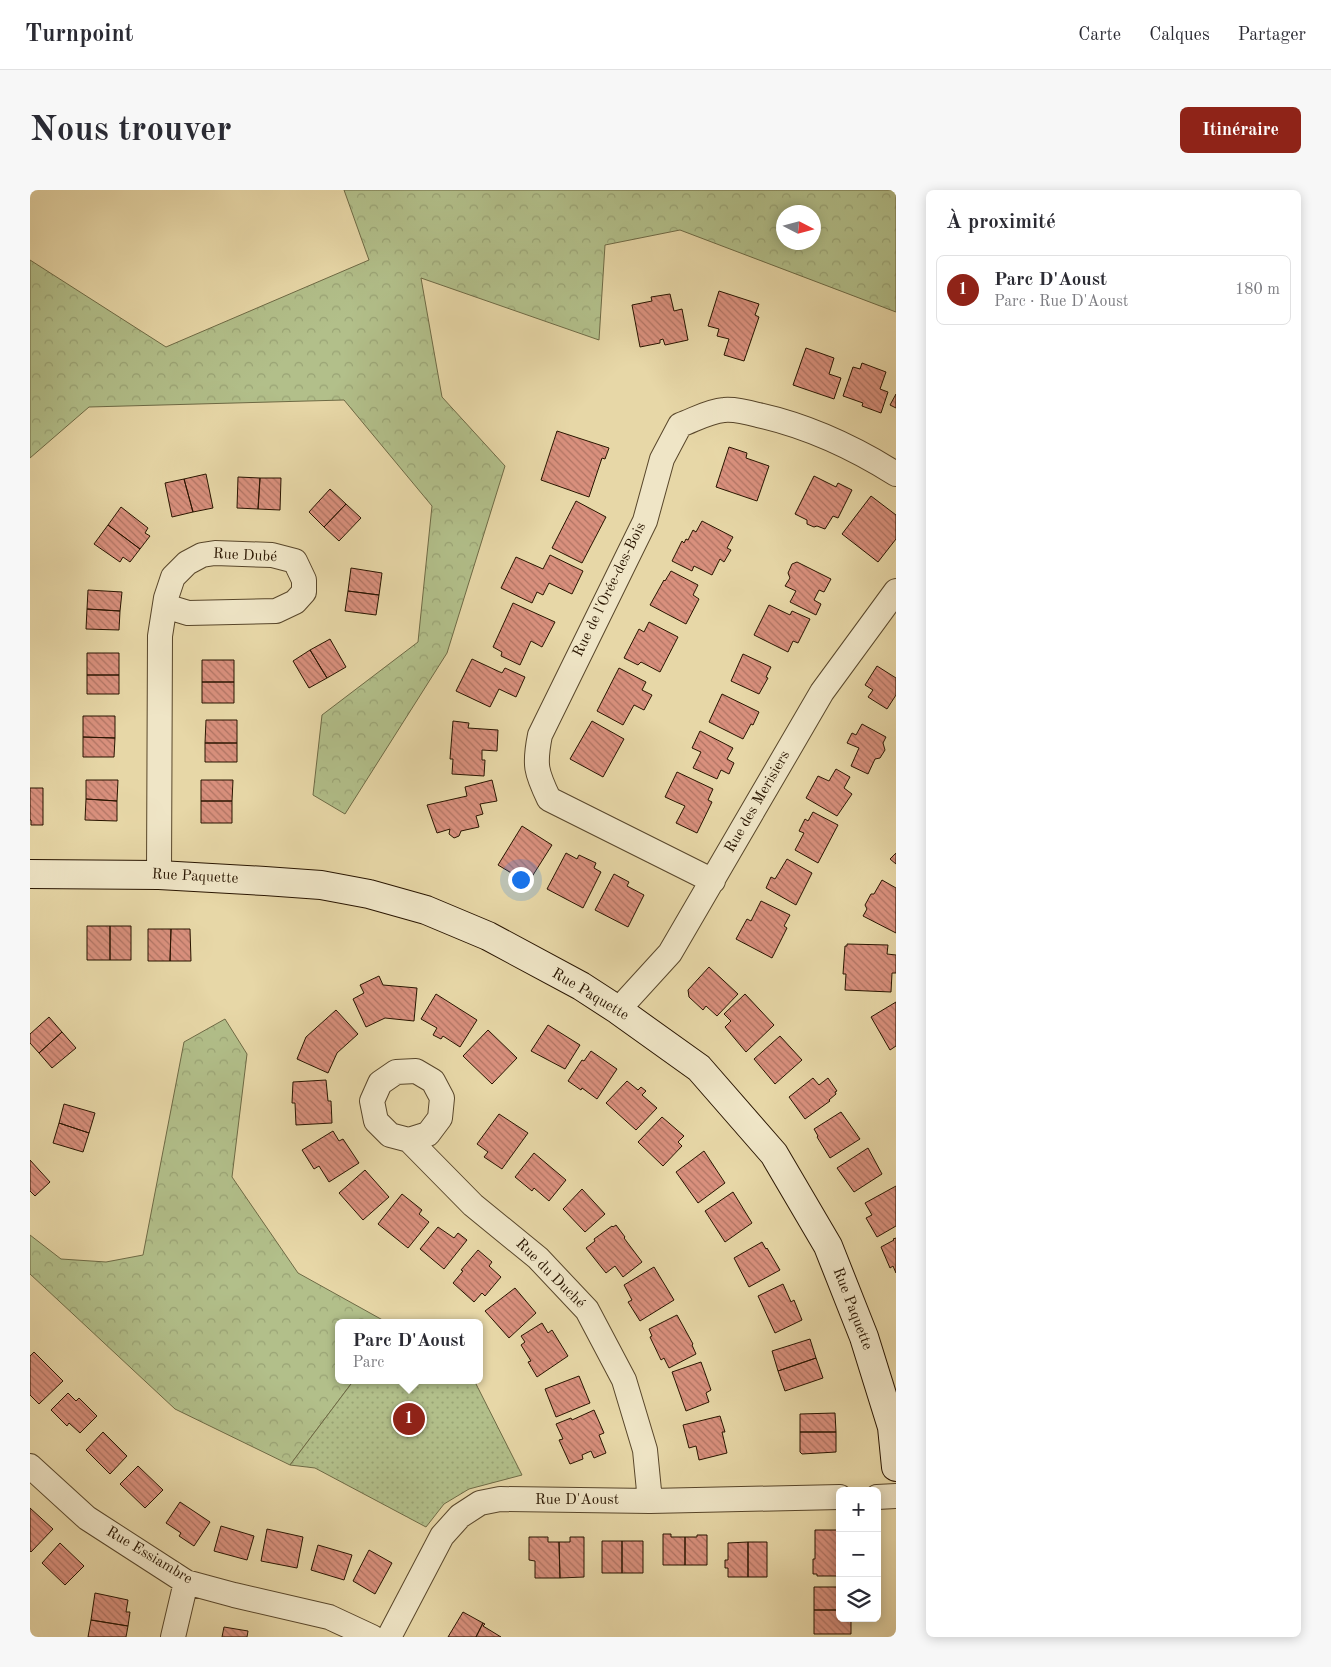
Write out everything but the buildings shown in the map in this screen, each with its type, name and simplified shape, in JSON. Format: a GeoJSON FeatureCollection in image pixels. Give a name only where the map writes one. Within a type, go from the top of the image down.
{"type":"FeatureCollection","features":[{"type":"Feature","properties":{"kind":"street","name":"Rue de l'Orée-des-Bois"},"geometry":{"type":"LineString","coordinates":[[713,881],[549,799],[538,776],[536,766],[540,735],[645,521],[662,459],[680,426],[723,410],[738,410],[785,421],[812,431],[868,456],[896,474]]}},
{"type":"Feature","properties":{"kind":"street","name":"Rue Dubé"},"geometry":{"type":"LineString","coordinates":[[159,875],[160,636],[164,606],[173,577],[188,563],[202,554],[215,553],[272,555],[295,560],[304,580],[304,592],[295,602],[276,611],[188,613],[164,606]]}},
{"type":"Feature","properties":{"kind":"street","name":"Rue des Merisiers"},"geometry":{"type":"LineString","coordinates":[[618,1010],[670,953],[822,692],[896,591]]}},
{"type":"Feature","properties":{"kind":"street","name":"Rue Paquette"},"geometry":{"type":"LineString","coordinates":[[30,874],[159,875],[321,885],[369,894],[426,910],[488,936],[581,986],[618,1010],[699,1068],[774,1154],[828,1246],[864,1337],[892,1428],[896,1467]]}},
{"type":"Feature","properties":{"kind":"street","name":"Rue du Duché"},"geometry":{"type":"LineString","coordinates":[[409,1140],[473,1205],[538,1258],[587,1310],[624,1380],[645,1450],[650,1501]]}},
{"type":"Feature","properties":{"kind":"street","name":"Rue Essiambre"},"geometry":{"type":"LineString","coordinates":[[30,1466],[87,1518],[186,1582],[234,1596],[329,1616],[372,1637]]}},
{"type":"Feature","properties":{"kind":"street"},"geometry":{"type":"LineString","coordinates":[[881,1496],[896,1496]]}},
{"type":"Feature","properties":{"kind":"street","name":"Rue D'Aoust"},"geometry":{"type":"LineString","coordinates":[[389,1637],[442,1536],[460,1516],[480,1503],[500,1499],[650,1501],[836,1497]]}},
{"type":"Feature","properties":{"kind":"street"},"geometry":{"type":"LineString","coordinates":[[173,1637],[186,1582]]}},
{"type":"Feature","properties":{"kind":"green space"},"geometry":{"type":"Polygon","coordinates":[[[344,190],[896,190],[896,312],[680,230],[605,245],[599,340],[421,278],[442,397],[505,466],[447,653],[345,814],[313,795],[322,715],[418,642],[432,506],[344,400],[89,407],[30,458],[30,260],[166,347],[369,260],[344,190]]]}},
{"type":"Feature","properties":{"kind":"green space"},"geometry":{"type":"Polygon","coordinates":[[[225,1019],[247,1054],[232,1177],[298,1273],[381,1319],[335,1319],[335,1384],[351,1384],[290,1465],[175,1409],[30,1274],[30,1235],[61,1259],[106,1262],[143,1255],[184,1042],[225,1019]]]}},
{"type":"Feature","properties":{"kind":"green space"},"geometry":{"type":"Polygon","coordinates":[[[351,1384],[476,1384],[522,1475],[469,1489],[444,1504],[426,1527],[315,1468],[290,1465],[351,1384]]]}},
{"type":"Feature","properties":{"kind":"place","name":"Parc D'Aoust"},"geometry":{"type":"Point","coordinates":[409,1419]}}]}
